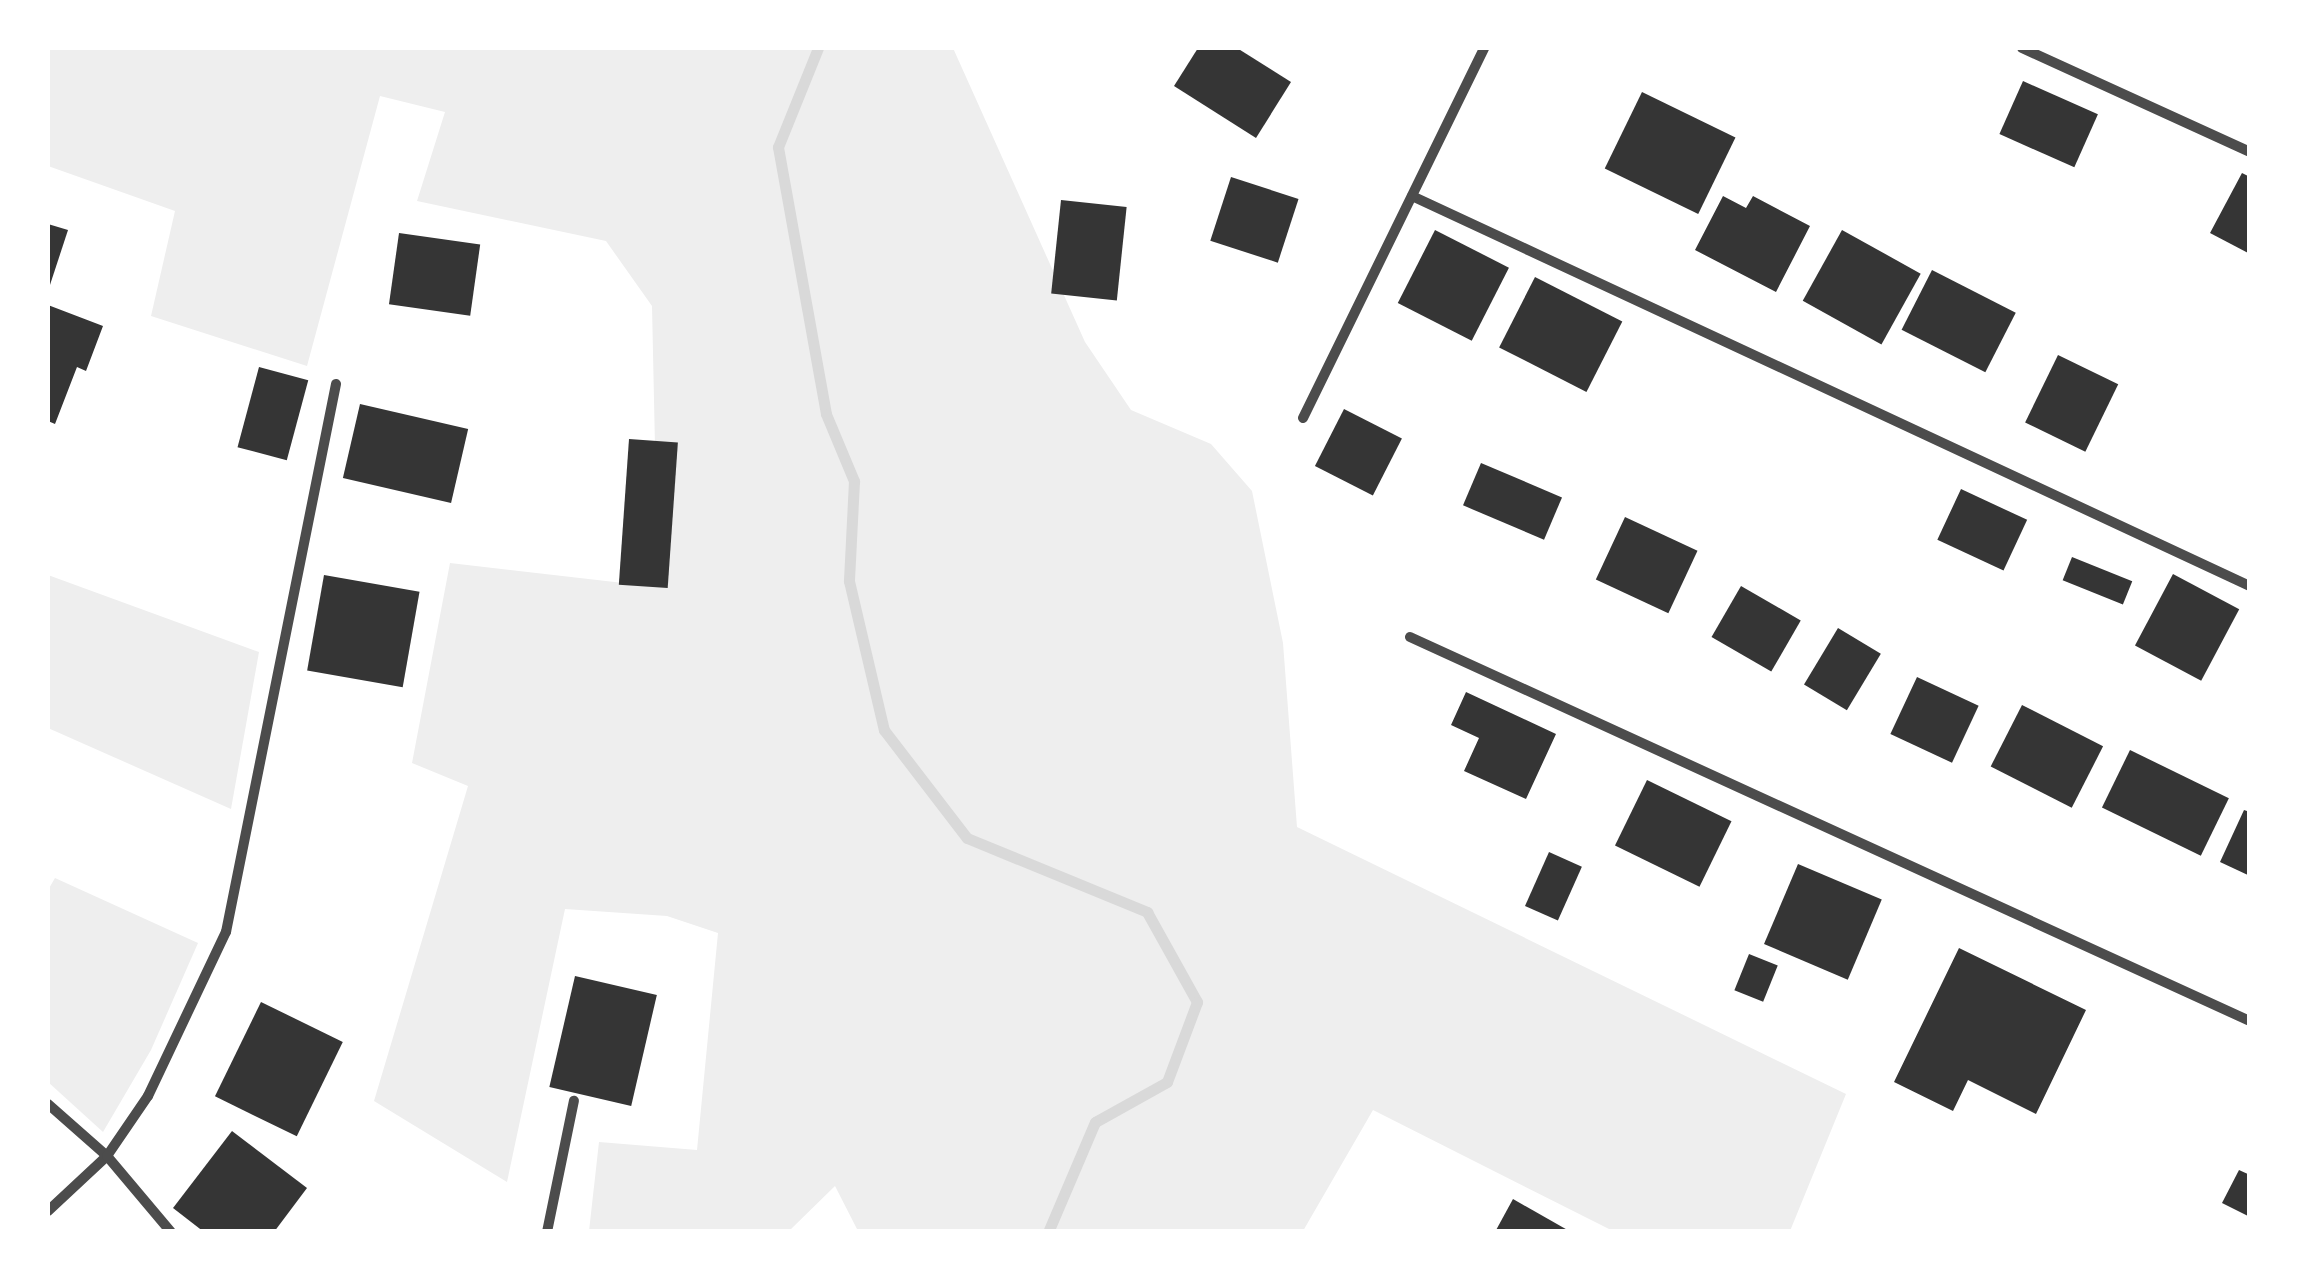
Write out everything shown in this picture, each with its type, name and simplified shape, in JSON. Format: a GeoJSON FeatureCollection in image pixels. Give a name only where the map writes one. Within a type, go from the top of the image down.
{"type":"FeatureCollection","features":[{"type":"Feature","properties":{"kind":"street"},"geometry":{"type":"LineString","coordinates":[[1303,418],[1484,48]]}},
{"type":"Feature","properties":{"kind":"street"},"geometry":{"type":"LineString","coordinates":[[2022,48],[2250,152]]}},
{"type":"Feature","properties":{"kind":"street"},"geometry":{"type":"LineString","coordinates":[[1412,196],[2250,586]]}},
{"type":"Feature","properties":{"kind":"street"},"geometry":{"type":"LineString","coordinates":[[48,1211],[107,1156],[148,1096],[226,932],[336,384]]}},
{"type":"Feature","properties":{"kind":"street"},"geometry":{"type":"LineString","coordinates":[[1410,637],[2250,1021]]}},
{"type":"Feature","properties":{"kind":"street"},"geometry":{"type":"LineString","coordinates":[[547,1232],[574,1101]]}},
{"type":"Feature","properties":{"kind":"street"},"geometry":{"type":"LineString","coordinates":[[48,1104],[107,1156],[171,1232]]}},
{"type":"Feature","properties":{"kind":"shaded area"},"geometry":{"type":"Polygon","coordinates":[[[48,48],[953,48],[1085,342],[1131,410],[1211,444],[1252,491],[1283,643],[1297,827],[1846,1094],[1790,1231],[1613,1231],[1373,1110],[1303,1231],[858,1231],[835,1186],[789,1231],[589,1231],[599,1142],[697,1150],[718,933],[667,916],[565,909],[507,1182],[374,1101],[468,786],[412,763],[450,563],[658,587],[652,306],[606,241],[417,201],[445,112],[380,96],[307,366],[151,316],[175,211],[48,166],[48,48]]]}},
{"type":"Feature","properties":{"kind":"shaded area"},"geometry":{"type":"Polygon","coordinates":[[[48,575],[259,652],[231,809],[48,728],[48,575]]]}},
{"type":"Feature","properties":{"kind":"shaded area"},"geometry":{"type":"Polygon","coordinates":[[[55,878],[198,943],[151,1050],[103,1132],[48,1082],[48,890],[55,878]]]}},
{"type":"Feature","properties":{"kind":"building"},"geometry":{"type":"Polygon","coordinates":[[[1198,48],[1237,48],[1291,82],[1256,138],[1174,86],[1198,48]]]}},
{"type":"Feature","properties":{"kind":"building"},"geometry":{"type":"Polygon","coordinates":[[[2023,81],[2098,114],[2074,167],[1999,134],[2023,81]]]}},
{"type":"Feature","properties":{"kind":"building"},"geometry":{"type":"Polygon","coordinates":[[[1642,92],[1735,138],[1698,214],[1605,168],[1642,92]]]}},
{"type":"Feature","properties":{"kind":"building"},"geometry":{"type":"Polygon","coordinates":[[[2242,173],[2250,177],[2250,254],[2210,233],[2242,173]]]}},
{"type":"Feature","properties":{"kind":"building"},"geometry":{"type":"Polygon","coordinates":[[[1231,177],[1299,199],[1278,263],[1210,241],[1231,177]]]}},
{"type":"Feature","properties":{"kind":"building"},"geometry":{"type":"Polygon","coordinates":[[[1723,196],[1746,208],[1753,196],[1810,226],[1776,292],[1695,250],[1723,196]]]}},
{"type":"Feature","properties":{"kind":"building"},"geometry":{"type":"Polygon","coordinates":[[[1061,200],[1127,207],[1117,300],[1051,293],[1061,200]]]}},
{"type":"Feature","properties":{"kind":"building"},"geometry":{"type":"Polygon","coordinates":[[[48,224],[68,230],[48,291],[48,224]]]}},
{"type":"Feature","properties":{"kind":"building"},"geometry":{"type":"Polygon","coordinates":[[[1435,230],[1509,268],[1472,341],[1398,303],[1435,230]]]}},
{"type":"Feature","properties":{"kind":"building"},"geometry":{"type":"Polygon","coordinates":[[[1842,230],[1921,274],[1881,344],[1803,301],[1842,230]]]}},
{"type":"Feature","properties":{"kind":"building"},"geometry":{"type":"Polygon","coordinates":[[[399,233],[480,244],[470,316],[389,304],[399,233]]]}},
{"type":"Feature","properties":{"kind":"building"},"geometry":{"type":"Polygon","coordinates":[[[1932,270],[2016,313],[1985,372],[1902,330],[1932,270]]]}},
{"type":"Feature","properties":{"kind":"building"},"geometry":{"type":"Polygon","coordinates":[[[1535,277],[1622,321],[1586,392],[1499,347],[1535,277]]]}},
{"type":"Feature","properties":{"kind":"building"},"geometry":{"type":"Polygon","coordinates":[[[48,305],[103,326],[86,371],[77,367],[55,424],[48,421],[48,305]]]}},
{"type":"Feature","properties":{"kind":"building"},"geometry":{"type":"Polygon","coordinates":[[[2058,355],[2118,384],[2085,452],[2025,422],[2058,355]]]}},
{"type":"Feature","properties":{"kind":"building"},"geometry":{"type":"Polygon","coordinates":[[[259,367],[308,380],[287,460],[238,447],[259,367]]]}},
{"type":"Feature","properties":{"kind":"building"},"geometry":{"type":"Polygon","coordinates":[[[360,404],[468,429],[451,503],[343,478],[360,404]]]}},
{"type":"Feature","properties":{"kind":"building"},"geometry":{"type":"Polygon","coordinates":[[[1344,409],[1402,439],[1373,496],[1315,466],[1344,409]]]}},
{"type":"Feature","properties":{"kind":"building"},"geometry":{"type":"Polygon","coordinates":[[[629,439],[678,442],[668,588],[619,585],[629,439]]]}},
{"type":"Feature","properties":{"kind":"building"},"geometry":{"type":"Polygon","coordinates":[[[1481,463],[1562,497],[1544,540],[1463,505],[1481,463]]]}},
{"type":"Feature","properties":{"kind":"building"},"geometry":{"type":"Polygon","coordinates":[[[1961,489],[2027,520],[2003,571],[1937,540],[1961,489]]]}},
{"type":"Feature","properties":{"kind":"building"},"geometry":{"type":"Polygon","coordinates":[[[1625,517],[1698,551],[1668,613],[1596,580],[1625,517]]]}},
{"type":"Feature","properties":{"kind":"building"},"geometry":{"type":"Polygon","coordinates":[[[2072,557],[2132,581],[2123,605],[2063,580],[2072,557]]]}},
{"type":"Feature","properties":{"kind":"building"},"geometry":{"type":"Polygon","coordinates":[[[2173,574],[2239,609],[2201,681],[2135,646],[2173,574]]]}},
{"type":"Feature","properties":{"kind":"building"},"geometry":{"type":"Polygon","coordinates":[[[324,575],[420,592],[403,687],[307,671],[324,575]]]}},
{"type":"Feature","properties":{"kind":"building"},"geometry":{"type":"Polygon","coordinates":[[[1741,586],[1801,621],[1771,672],[1712,637],[1741,586]]]}},
{"type":"Feature","properties":{"kind":"building"},"geometry":{"type":"Polygon","coordinates":[[[1838,628],[1881,654],[1847,710],[1804,685],[1838,628]]]}},
{"type":"Feature","properties":{"kind":"building"},"geometry":{"type":"Polygon","coordinates":[[[1917,677],[1979,706],[1952,763],[1890,734],[1917,677]]]}},
{"type":"Feature","properties":{"kind":"building"},"geometry":{"type":"Polygon","coordinates":[[[1466,692],[1556,734],[1526,799],[1464,771],[1479,738],[1451,725],[1466,692]]]}},
{"type":"Feature","properties":{"kind":"building"},"geometry":{"type":"Polygon","coordinates":[[[2022,705],[2103,746],[2072,808],[1991,766],[2022,705]]]}},
{"type":"Feature","properties":{"kind":"building"},"geometry":{"type":"Polygon","coordinates":[[[2130,750],[2229,798],[2201,856],[2102,808],[2130,750]]]}},
{"type":"Feature","properties":{"kind":"building"},"geometry":{"type":"Polygon","coordinates":[[[1647,780],[1731,821],[1699,887],[1615,846],[1647,780]]]}},
{"type":"Feature","properties":{"kind":"building"},"geometry":{"type":"Polygon","coordinates":[[[2244,810],[2250,812],[2250,876],[2220,862],[2244,810]]]}},
{"type":"Feature","properties":{"kind":"building"},"geometry":{"type":"Polygon","coordinates":[[[1549,852],[1582,867],[1558,921],[1525,906],[1549,852]]]}},
{"type":"Feature","properties":{"kind":"building"},"geometry":{"type":"Polygon","coordinates":[[[1798,864],[1882,900],[1848,980],[1764,944],[1798,864]]]}},
{"type":"Feature","properties":{"kind":"building"},"geometry":{"type":"Polygon","coordinates":[[[1959,948],[2086,1010],[2036,1114],[1968,1080],[1953,1111],[1894,1082],[1959,948]]]}},
{"type":"Feature","properties":{"kind":"building"},"geometry":{"type":"Polygon","coordinates":[[[1749,954],[1778,966],[1763,1002],[1734,990],[1749,954]]]}},
{"type":"Feature","properties":{"kind":"building"},"geometry":{"type":"Polygon","coordinates":[[[575,976],[657,995],[631,1106],[549,1087],[575,976]]]}},
{"type":"Feature","properties":{"kind":"building"},"geometry":{"type":"Polygon","coordinates":[[[261,1002],[343,1042],[297,1136],[215,1096],[261,1002]]]}},
{"type":"Feature","properties":{"kind":"building"},"geometry":{"type":"Polygon","coordinates":[[[232,1131],[307,1188],[274,1232],[204,1232],[173,1208],[232,1131]]]}},
{"type":"Feature","properties":{"kind":"building"},"geometry":{"type":"Polygon","coordinates":[[[2239,1170],[2250,1175],[2250,1217],[2222,1203],[2239,1170]]]}},
{"type":"Feature","properties":{"kind":"building"},"geometry":{"type":"Polygon","coordinates":[[[1513,1199],[1571,1232],[1495,1232],[1513,1199]]]}},
{"type":"Feature","properties":{"kind":"waterway"},"geometry":{"type":"LineString","coordinates":[[818,48],[778,147],[826,414],[854,481],[849,581],[884,730],[967,838],[1147,912],[1197,1002],[1167,1082],[1095,1122],[1048,1232]]}}]}
